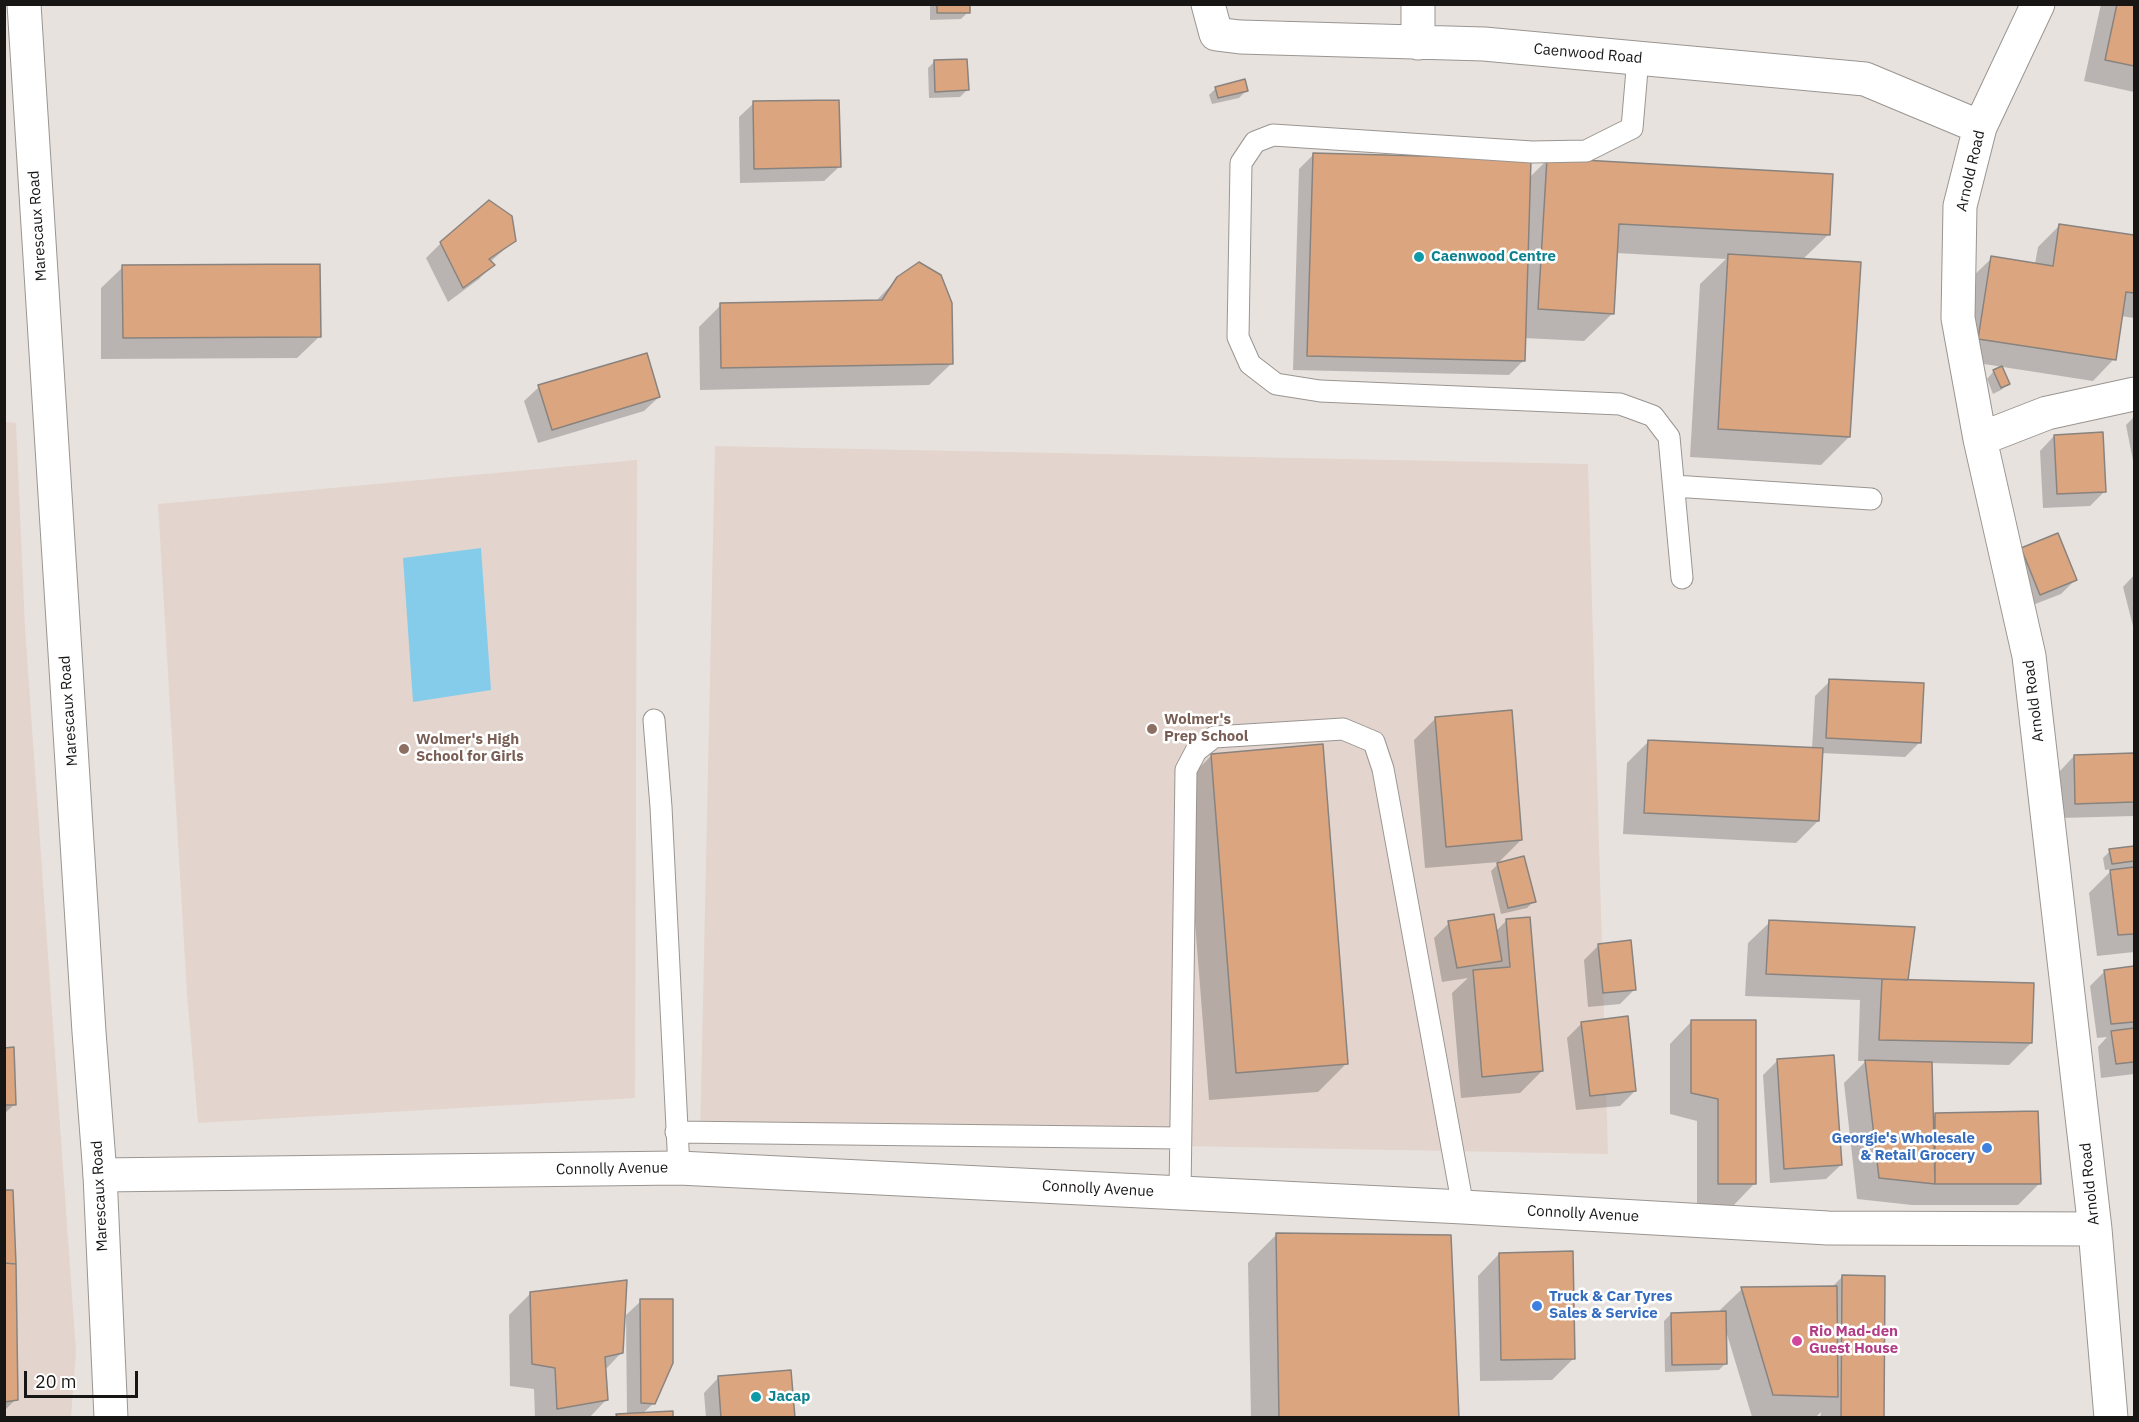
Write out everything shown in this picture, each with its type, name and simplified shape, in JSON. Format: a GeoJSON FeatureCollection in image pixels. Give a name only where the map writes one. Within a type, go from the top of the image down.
{"type":"FeatureCollection","features":[{"type":"Feature","properties":{"kind":"street","name":"Marescaux Road"},"geometry":{"type":"LineString","coordinates":[[24,4],[100,1174],[111,1418]]}},
{"type":"Feature","properties":{"kind":"street","name":"Caenwood Road"},"geometry":{"type":"LineString","coordinates":[[1208,4],[1216,34],[1240,37],[1484,44],[1865,79],[1980,127]]}},
{"type":"Feature","properties":{"kind":"street"},"geometry":{"type":"LineString","coordinates":[[1418,4],[1418,43]]}},
{"type":"Feature","properties":{"kind":"street","name":"Arnold Road"},"geometry":{"type":"LineString","coordinates":[[2038,4],[1980,127],[1960,206],[1958,318],[1980,439],[2029,656],[2095,1228],[2119,1403]]}},
{"type":"Feature","properties":{"kind":"street"},"geometry":{"type":"LineString","coordinates":[[1980,439],[2047,413],[2134,394]]}},
{"type":"Feature","properties":{"kind":"street","name":"Connolly Avenue"},"geometry":{"type":"LineString","coordinates":[[100,1174],[679,1168],[1463,1207],[1828,1228],[2095,1228]]}},
{"type":"Feature","properties":{"kind":"lane"},"geometry":{"type":"LineString","coordinates":[[1638,58],[1632,128],[1586,151],[1532,153],[1273,135],[1255,142],[1241,163],[1239,337],[1250,364],[1276,384],[1320,391],[1620,404],[1653,416],[1669,437],[1682,578]]}},
{"type":"Feature","properties":{"kind":"lane"},"geometry":{"type":"LineString","coordinates":[[1674,486],[1870,499]]}},
{"type":"Feature","properties":{"kind":"lane"},"geometry":{"type":"LineString","coordinates":[[654,720],[661,807],[679,1168]]}},
{"type":"Feature","properties":{"kind":"lane"},"geometry":{"type":"LineString","coordinates":[[1180,1193],[1186,770],[1196,751],[1214,737],[1343,729],[1374,742],[1383,769],[1463,1207]]}},
{"type":"Feature","properties":{"kind":"lane"},"geometry":{"type":"LineString","coordinates":[[676,1132],[1180,1138]]}},
{"type":"Feature","properties":{"kind":"shaded area"},"geometry":{"type":"Polygon","coordinates":[[[4,422],[16,423],[25,628],[76,1352],[71,1417],[5,1417],[4,422]]]}},
{"type":"Feature","properties":{"kind":"shaded area","name":"Wolmer's Prep School"},"geometry":{"type":"Polygon","coordinates":[[[715,446],[1588,464],[1608,1154],[700,1137],[715,446]]]}},
{"type":"Feature","properties":{"kind":"shaded area","name":"Wolmer's High School for Girls"},"geometry":{"type":"Polygon","coordinates":[[[637,460],[635,1098],[198,1123],[187,994],[158,504],[637,460]]]}},
{"type":"Feature","properties":{"kind":"water"},"geometry":{"type":"Polygon","coordinates":[[[481,548],[491,690],[413,702],[403,558],[481,548]]]}},
{"type":"Feature","properties":{"kind":"building"},"geometry":{"type":"Polygon","coordinates":[[[937,4],[970,4],[970,13],[937,13],[937,4]]]}},
{"type":"Feature","properties":{"kind":"building"},"geometry":{"type":"Polygon","coordinates":[[[2117,4],[2134,4],[2134,66],[2105,60],[2117,4]]]}},
{"type":"Feature","properties":{"kind":"building"},"geometry":{"type":"Polygon","coordinates":[[[967,59],[969,90],[935,92],[934,60],[967,59]]]}},
{"type":"Feature","properties":{"kind":"building"},"geometry":{"type":"Polygon","coordinates":[[[1245,79],[1248,91],[1218,98],[1215,87],[1245,79]]]}},
{"type":"Feature","properties":{"kind":"building"},"geometry":{"type":"Polygon","coordinates":[[[839,100],[841,167],[754,169],[753,101],[839,100]]]}},
{"type":"Feature","properties":{"kind":"building","name":"Caenwood Centre"},"geometry":{"type":"Polygon","coordinates":[[[1313,153],[1531,159],[1525,361],[1307,356],[1313,153]]]}},
{"type":"Feature","properties":{"kind":"building"},"geometry":{"type":"Polygon","coordinates":[[[1547,158],[1833,174],[1830,235],[1619,224],[1614,314],[1538,309],[1547,158]]]}},
{"type":"Feature","properties":{"kind":"building"},"geometry":{"type":"Polygon","coordinates":[[[489,200],[512,216],[516,241],[489,259],[495,265],[463,288],[440,242],[489,200]]]}},
{"type":"Feature","properties":{"kind":"building"},"geometry":{"type":"Polygon","coordinates":[[[2059,224],[2134,235],[2134,293],[2126,292],[2116,360],[1978,339],[1991,256],[2053,266],[2059,224]]]}},
{"type":"Feature","properties":{"kind":"building"},"geometry":{"type":"Polygon","coordinates":[[[1728,254],[1861,262],[1850,437],[1718,429],[1728,254]]]}},
{"type":"Feature","properties":{"kind":"building"},"geometry":{"type":"Polygon","coordinates":[[[919,262],[941,275],[952,303],[953,364],[721,368],[720,303],[882,300],[897,277],[919,262]]]}},
{"type":"Feature","properties":{"kind":"building"},"geometry":{"type":"Polygon","coordinates":[[[320,264],[321,337],[123,338],[122,265],[320,264]]]}},
{"type":"Feature","properties":{"kind":"building"},"geometry":{"type":"Polygon","coordinates":[[[647,353],[660,397],[552,430],[538,385],[647,353]]]}},
{"type":"Feature","properties":{"kind":"building"},"geometry":{"type":"Polygon","coordinates":[[[2002,366],[2010,384],[2001,388],[1993,370],[2002,366]]]}},
{"type":"Feature","properties":{"kind":"building"},"geometry":{"type":"Polygon","coordinates":[[[2103,432],[2106,492],[2057,494],[2054,435],[2103,432]]]}},
{"type":"Feature","properties":{"kind":"building"},"geometry":{"type":"Polygon","coordinates":[[[2058,533],[2077,580],[2040,595],[2021,548],[2058,533]]]}},
{"type":"Feature","properties":{"kind":"building"},"geometry":{"type":"Polygon","coordinates":[[[1829,679],[1924,683],[1921,743],[1826,738],[1829,679]]]}},
{"type":"Feature","properties":{"kind":"building"},"geometry":{"type":"Polygon","coordinates":[[[1512,710],[1522,840],[1446,847],[1435,717],[1512,710]]]}},
{"type":"Feature","properties":{"kind":"building"},"geometry":{"type":"Polygon","coordinates":[[[1648,740],[1823,748],[1819,821],[1644,813],[1648,740]]]}},
{"type":"Feature","properties":{"kind":"building"},"geometry":{"type":"Polygon","coordinates":[[[1323,744],[1348,1064],[1236,1073],[1211,754],[1323,744]]]}},
{"type":"Feature","properties":{"kind":"building"},"geometry":{"type":"Polygon","coordinates":[[[2134,753],[2134,802],[2075,804],[2074,755],[2134,753]]]}},
{"type":"Feature","properties":{"kind":"building"},"geometry":{"type":"Polygon","coordinates":[[[2134,846],[2134,861],[2112,864],[2109,849],[2134,846]]]}},
{"type":"Feature","properties":{"kind":"building"},"geometry":{"type":"Polygon","coordinates":[[[1524,856],[1536,902],[1508,908],[1497,863],[1524,856]]]}},
{"type":"Feature","properties":{"kind":"building"},"geometry":{"type":"Polygon","coordinates":[[[2134,867],[2134,934],[2118,935],[2110,870],[2134,867]]]}},
{"type":"Feature","properties":{"kind":"building"},"geometry":{"type":"Polygon","coordinates":[[[1494,914],[1502,961],[1457,968],[1448,921],[1494,914]]]}},
{"type":"Feature","properties":{"kind":"building"},"geometry":{"type":"Polygon","coordinates":[[[1530,917],[1543,1071],[1482,1077],[1473,970],[1510,967],[1506,919],[1530,917]]]}},
{"type":"Feature","properties":{"kind":"building"},"geometry":{"type":"Polygon","coordinates":[[[1769,920],[1915,927],[1908,980],[1766,974],[1769,920]]]}},
{"type":"Feature","properties":{"kind":"building"},"geometry":{"type":"Polygon","coordinates":[[[1631,940],[1636,990],[1603,993],[1598,944],[1631,940]]]}},
{"type":"Feature","properties":{"kind":"building"},"geometry":{"type":"Polygon","coordinates":[[[2134,966],[2134,1022],[2111,1024],[2104,970],[2134,966]]]}},
{"type":"Feature","properties":{"kind":"building"},"geometry":{"type":"Polygon","coordinates":[[[1882,979],[2034,983],[2032,1043],[1879,1040],[1882,979]]]}},
{"type":"Feature","properties":{"kind":"building"},"geometry":{"type":"Polygon","coordinates":[[[1628,1016],[1636,1091],[1590,1096],[1581,1022],[1628,1016]]]}},
{"type":"Feature","properties":{"kind":"building"},"geometry":{"type":"Polygon","coordinates":[[[1691,1020],[1756,1020],[1756,1184],[1718,1184],[1718,1099],[1691,1093],[1691,1020]]]}},
{"type":"Feature","properties":{"kind":"building"},"geometry":{"type":"Polygon","coordinates":[[[2134,1028],[2134,1062],[2116,1064],[2111,1031],[2134,1028]]]}},
{"type":"Feature","properties":{"kind":"building"},"geometry":{"type":"Polygon","coordinates":[[[14,1047],[16,1105],[4,1105],[4,1048],[14,1047]]]}},
{"type":"Feature","properties":{"kind":"building"},"geometry":{"type":"Polygon","coordinates":[[[1834,1055],[1842,1165],[1784,1169],[1777,1059],[1834,1055]]]}},
{"type":"Feature","properties":{"kind":"building"},"geometry":{"type":"Polygon","coordinates":[[[1865,1060],[1932,1062],[1935,1184],[1879,1178],[1865,1060]]]}},
{"type":"Feature","properties":{"kind":"building","name":"Georgie's Wholesale & Retail Grocery"},"geometry":{"type":"Polygon","coordinates":[[[2038,1111],[2041,1184],[1935,1184],[1935,1113],[2038,1111]]]}},
{"type":"Feature","properties":{"kind":"building"},"geometry":{"type":"Polygon","coordinates":[[[4,1190],[13,1190],[16,1264],[4,1263],[4,1190]]]}},
{"type":"Feature","properties":{"kind":"building"},"geometry":{"type":"Polygon","coordinates":[[[1276,1233],[1451,1235],[1459,1418],[1279,1418],[1276,1233]]]}},
{"type":"Feature","properties":{"kind":"building","name":"Truck & Car Tyres Sales & Service"},"geometry":{"type":"Polygon","coordinates":[[[1573,1251],[1575,1359],[1501,1360],[1499,1253],[1573,1251]]]}},
{"type":"Feature","properties":{"kind":"building"},"geometry":{"type":"Polygon","coordinates":[[[4,1263],[16,1264],[18,1400],[4,1402],[4,1263]]]}},
{"type":"Feature","properties":{"kind":"building"},"geometry":{"type":"Polygon","coordinates":[[[1842,1275],[1885,1276],[1884,1418],[1841,1418],[1842,1275]]]}},
{"type":"Feature","properties":{"kind":"building"},"geometry":{"type":"Polygon","coordinates":[[[627,1280],[623,1353],[605,1357],[608,1400],[557,1409],[555,1368],[532,1364],[530,1292],[627,1280]]]}},
{"type":"Feature","properties":{"kind":"building","name":"Rio Mad-den Guest House"},"geometry":{"type":"Polygon","coordinates":[[[1837,1286],[1838,1397],[1773,1395],[1741,1287],[1837,1286]]]}},
{"type":"Feature","properties":{"kind":"building"},"geometry":{"type":"Polygon","coordinates":[[[640,1299],[673,1299],[673,1363],[655,1404],[641,1403],[640,1299]]]}},
{"type":"Feature","properties":{"kind":"building"},"geometry":{"type":"Polygon","coordinates":[[[1726,1311],[1727,1364],[1672,1365],[1671,1313],[1726,1311]]]}},
{"type":"Feature","properties":{"kind":"building","name":"Jacap"},"geometry":{"type":"Polygon","coordinates":[[[791,1370],[795,1418],[721,1418],[718,1376],[791,1370]]]}},
{"type":"Feature","properties":{"kind":"building"},"geometry":{"type":"Polygon","coordinates":[[[673,1411],[673,1418],[617,1418],[616,1414],[673,1411]]]}},
{"type":"Feature","properties":{"kind":"place","name":"Caenwood Centre"},"geometry":{"type":"Point","coordinates":[1419,257]}},
{"type":"Feature","properties":{"kind":"place","name":"Wolmer's Prep School"},"geometry":{"type":"Point","coordinates":[1152,729]}},
{"type":"Feature","properties":{"kind":"place","name":"Wolmer's High School for Girls"},"geometry":{"type":"Point","coordinates":[404,749]}},
{"type":"Feature","properties":{"kind":"place","name":"Georgie's Wholesale & Retail Grocery"},"geometry":{"type":"Point","coordinates":[1987,1148]}},
{"type":"Feature","properties":{"kind":"place","name":"Truck & Car Tyres Sales & Service"},"geometry":{"type":"Point","coordinates":[1537,1306]}},
{"type":"Feature","properties":{"kind":"place","name":"Rio Mad-den Guest House"},"geometry":{"type":"Point","coordinates":[1797,1341]}},
{"type":"Feature","properties":{"kind":"place","name":"Jacap"},"geometry":{"type":"Point","coordinates":[756,1397]}}]}
